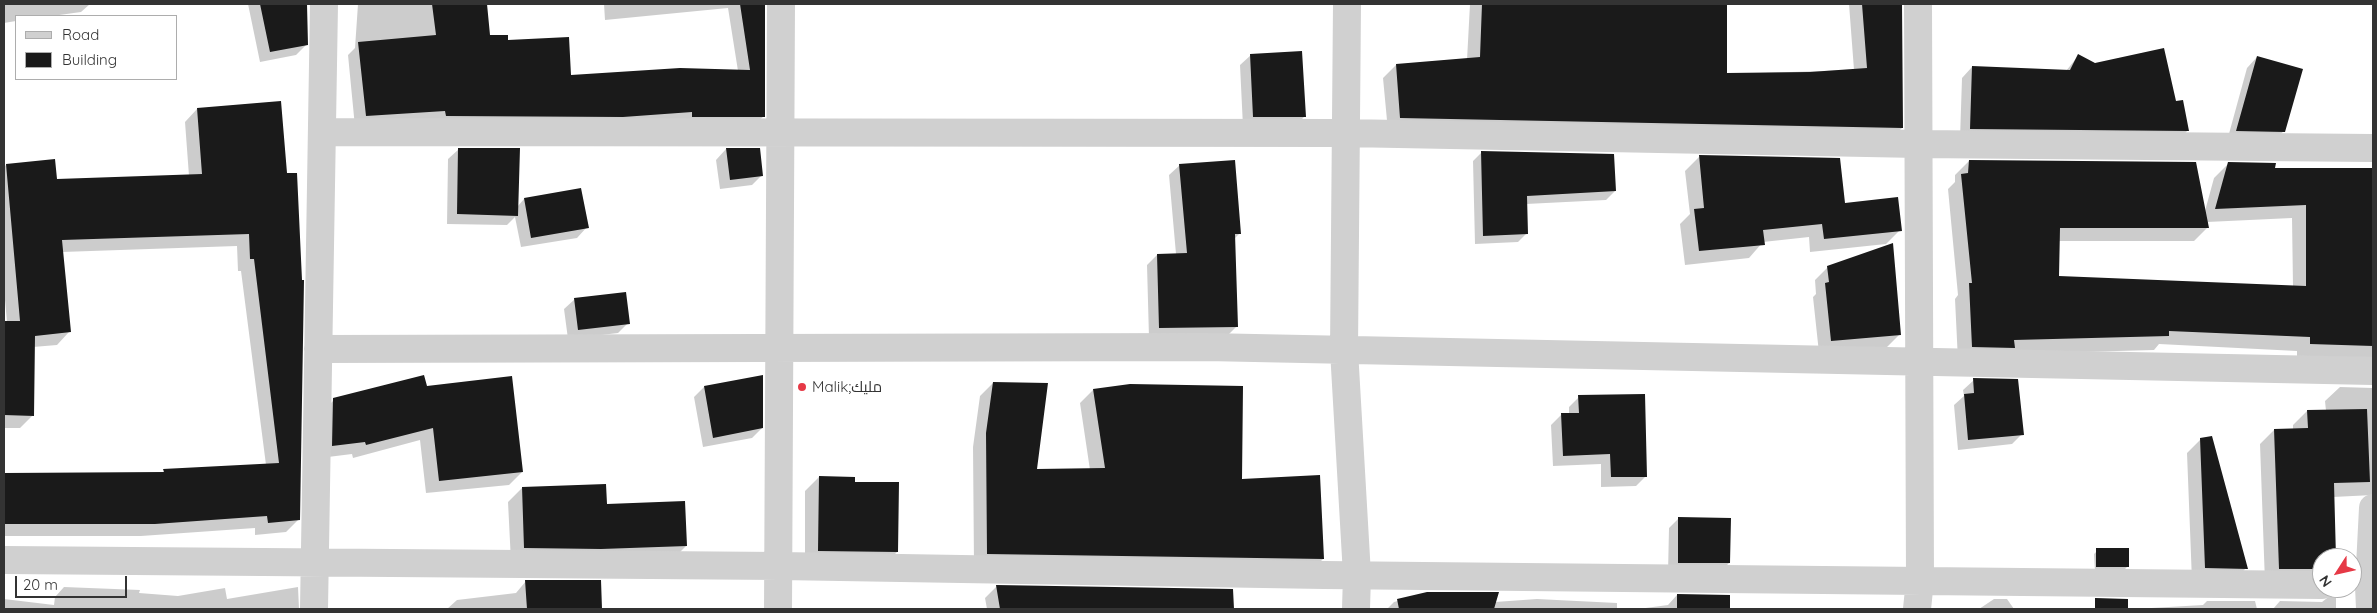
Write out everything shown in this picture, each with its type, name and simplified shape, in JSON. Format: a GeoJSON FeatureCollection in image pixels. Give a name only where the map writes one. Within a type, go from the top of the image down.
{"type":"FeatureCollection","features":[{"type":"Feature","properties":{"kind":"street"},"geometry":{"type":"LineString","coordinates":[[314,609],[324,4]]}},
{"type":"Feature","properties":{"kind":"street"},"geometry":{"type":"LineString","coordinates":[[778,609],[780,566],[781,4]]}},
{"type":"Feature","properties":{"kind":"street"},"geometry":{"type":"LineString","coordinates":[[1347,4],[1344,350],[1357,575],[1356,609]]}},
{"type":"Feature","properties":{"kind":"street"},"geometry":{"type":"LineString","coordinates":[[1917,609],[1920,580],[1918,4]]}},
{"type":"Feature","properties":{"kind":"street"},"geometry":{"type":"LineString","coordinates":[[322,132],[1346,133],[1919,144],[2373,148]]}},
{"type":"Feature","properties":{"kind":"street"},"geometry":{"type":"LineString","coordinates":[[318,348],[1206,347],[2373,372]]}},
{"type":"Feature","properties":{"kind":"street"},"geometry":{"type":"LineString","coordinates":[[2366,591],[2373,508]]}},
{"type":"Feature","properties":{"kind":"street"},"geometry":{"type":"LineString","coordinates":[[4,560],[780,566],[1357,575],[2312,585]]}},
{"type":"Feature","properties":{"kind":"building"},"geometry":{"type":"Polygon","coordinates":[[[260,4],[307,4],[308,45],[270,52],[260,4]]]}},
{"type":"Feature","properties":{"kind":"building"},"geometry":{"type":"Polygon","coordinates":[[[432,4],[487,4],[490,35],[508,35],[508,40],[569,37],[571,75],[680,68],[750,70],[740,4],[765,4],[765,117],[692,117],[692,112],[623,117],[446,116],[445,111],[366,116],[358,42],[436,35],[432,4]]]}},
{"type":"Feature","properties":{"kind":"building"},"geometry":{"type":"Polygon","coordinates":[[[1482,4],[1727,4],[1727,73],[1810,72],[1867,68],[1862,4],[1902,4],[1903,128],[1400,118],[1396,64],[1480,57],[1482,4]]]}},
{"type":"Feature","properties":{"kind":"building"},"geometry":{"type":"Polygon","coordinates":[[[2164,48],[2176,101],[2183,100],[2189,131],[1970,129],[1972,66],[2070,70],[2078,54],[2095,63],[2164,48]]]}},
{"type":"Feature","properties":{"kind":"building"},"geometry":{"type":"Polygon","coordinates":[[[1302,51],[1306,117],[1253,117],[1250,54],[1302,51]]]}},
{"type":"Feature","properties":{"kind":"building"},"geometry":{"type":"Polygon","coordinates":[[[2257,56],[2303,69],[2285,132],[2236,131],[2257,56]]]}},
{"type":"Feature","properties":{"kind":"building"},"geometry":{"type":"Polygon","coordinates":[[[281,101],[287,173],[297,173],[302,280],[304,280],[300,520],[268,523],[267,516],[155,524],[4,524],[4,473],[164,472],[163,469],[279,463],[254,259],[250,259],[249,234],[62,240],[71,332],[35,336],[34,416],[4,415],[4,321],[20,321],[6,164],[55,159],[57,179],[202,174],[197,108],[281,101]]]}},
{"type":"Feature","properties":{"kind":"building"},"geometry":{"type":"Polygon","coordinates":[[[458,148],[520,148],[518,216],[457,214],[458,148]]]}},
{"type":"Feature","properties":{"kind":"building"},"geometry":{"type":"Polygon","coordinates":[[[726,148],[760,148],[763,176],[730,180],[726,148]]]}},
{"type":"Feature","properties":{"kind":"building"},"geometry":{"type":"Polygon","coordinates":[[[1481,151],[1614,154],[1616,191],[1527,196],[1528,234],[1483,236],[1481,151]]]}},
{"type":"Feature","properties":{"kind":"building"},"geometry":{"type":"Polygon","coordinates":[[[1699,155],[1840,158],[1845,203],[1898,197],[1902,231],[1824,239],[1822,224],[1763,230],[1765,245],[1699,251],[1694,209],[1704,208],[1699,155]]]}},
{"type":"Feature","properties":{"kind":"building"},"geometry":{"type":"Polygon","coordinates":[[[1235,160],[1241,234],[1235,234],[1238,327],[1159,328],[1157,254],[1187,253],[1179,164],[1235,160]]]}},
{"type":"Feature","properties":{"kind":"building"},"geometry":{"type":"Polygon","coordinates":[[[1969,160],[2196,162],[2209,228],[2060,228],[2059,276],[2306,286],[2306,205],[2215,209],[2228,162],[2276,163],[2275,168],[2373,168],[2373,346],[2310,344],[2310,337],[2169,331],[2169,336],[2014,340],[2015,348],[1972,347],[1969,283],[1972,283],[1961,174],[1968,173],[1969,160]]]}},
{"type":"Feature","properties":{"kind":"building"},"geometry":{"type":"Polygon","coordinates":[[[581,188],[589,228],[531,238],[524,198],[581,188]]]}},
{"type":"Feature","properties":{"kind":"building"},"geometry":{"type":"Polygon","coordinates":[[[1893,243],[1901,335],[1831,341],[1825,283],[1829,282],[1827,266],[1893,243]]]}},
{"type":"Feature","properties":{"kind":"building"},"geometry":{"type":"Polygon","coordinates":[[[626,292],[630,324],[578,330],[574,298],[626,292]]]}},
{"type":"Feature","properties":{"kind":"building"},"geometry":{"type":"Polygon","coordinates":[[[424,375],[427,386],[512,376],[523,472],[439,481],[433,428],[366,445],[365,442],[332,446],[333,398],[424,375]]]}},
{"type":"Feature","properties":{"kind":"building"},"geometry":{"type":"Polygon","coordinates":[[[763,375],[763,428],[713,438],[704,386],[763,375]]]}},
{"type":"Feature","properties":{"kind":"building"},"geometry":{"type":"Polygon","coordinates":[[[1973,378],[2018,379],[2024,435],[1968,440],[1964,394],[1974,393],[1973,378]]]}},
{"type":"Feature","properties":{"kind":"building"},"geometry":{"type":"Polygon","coordinates":[[[993,382],[1048,383],[1037,469],[1105,468],[1093,389],[1130,384],[1243,386],[1242,479],[1320,475],[1324,559],[987,554],[986,433],[993,382]]]}},
{"type":"Feature","properties":{"kind":"building"},"geometry":{"type":"Polygon","coordinates":[[[1645,394],[1647,477],[1611,477],[1610,454],[1563,456],[1561,413],[1579,413],[1578,395],[1645,394]]]}},
{"type":"Feature","properties":{"kind":"building"},"geometry":{"type":"Polygon","coordinates":[[[2367,409],[2370,482],[2334,483],[2336,548],[2312,548],[2312,569],[2279,569],[2274,429],[2308,428],[2307,410],[2367,409]]]}},
{"type":"Feature","properties":{"kind":"building"},"geometry":{"type":"Polygon","coordinates":[[[2212,436],[2248,569],[2205,568],[2200,438],[2212,436]]]}},
{"type":"Feature","properties":{"kind":"building"},"geometry":{"type":"Polygon","coordinates":[[[819,476],[855,477],[855,482],[899,482],[898,552],[818,551],[819,476]]]}},
{"type":"Feature","properties":{"kind":"building"},"geometry":{"type":"Polygon","coordinates":[[[606,484],[607,504],[685,501],[687,546],[601,549],[524,548],[522,487],[606,484]]]}},
{"type":"Feature","properties":{"kind":"building"},"geometry":{"type":"Polygon","coordinates":[[[1678,517],[1731,518],[1730,563],[1678,563],[1678,517]]]}},
{"type":"Feature","properties":{"kind":"building"},"geometry":{"type":"Polygon","coordinates":[[[2096,548],[2129,548],[2129,567],[2096,567],[2096,548]]]}},
{"type":"Feature","properties":{"kind":"building"},"geometry":{"type":"Polygon","coordinates":[[[525,580],[601,580],[602,609],[527,609],[525,580]]]}},
{"type":"Feature","properties":{"kind":"building"},"geometry":{"type":"Polygon","coordinates":[[[996,585],[1233,589],[1234,609],[1000,609],[996,585]]]}},
{"type":"Feature","properties":{"kind":"building"},"geometry":{"type":"Polygon","coordinates":[[[1427,592],[1499,592],[1494,609],[1399,609],[1397,599],[1427,592]]]}},
{"type":"Feature","properties":{"kind":"building"},"geometry":{"type":"Polygon","coordinates":[[[1677,594],[1730,595],[1730,609],[1677,609],[1677,594]]]}},
{"type":"Feature","properties":{"kind":"building"},"geometry":{"type":"Polygon","coordinates":[[[2095,598],[2128,599],[2128,609],[2095,609],[2095,598]]]}},
{"type":"Feature","properties":{"kind":"place","name":"Malik;مليك"},"geometry":{"type":"Point","coordinates":[802,387]}}]}
